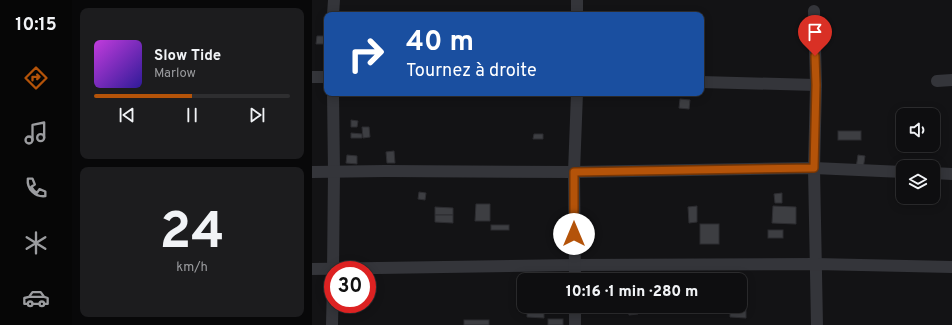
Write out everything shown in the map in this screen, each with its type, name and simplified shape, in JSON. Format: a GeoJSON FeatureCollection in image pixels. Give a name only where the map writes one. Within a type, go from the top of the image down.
{"type":"FeatureCollection","features":[{"type":"Feature","properties":{"kind":"street"},"geometry":{"type":"LineString","coordinates":[[333,12],[334,0]]}},
{"type":"Feature","properties":{"kind":"street"},"geometry":{"type":"LineString","coordinates":[[577,0],[577,12]]}},
{"type":"Feature","properties":{"kind":"street"},"geometry":{"type":"LineString","coordinates":[[814,11],[816,85],[814,168],[816,325]]}},
{"type":"Feature","properties":{"kind":"street"},"geometry":{"type":"LineString","coordinates":[[312,77],[324,77]]}},
{"type":"Feature","properties":{"kind":"street"},"geometry":{"type":"LineString","coordinates":[[938,81],[952,80]]}},
{"type":"Feature","properties":{"kind":"street"},"geometry":{"type":"LineString","coordinates":[[704,82],[816,85]]}},
{"type":"Feature","properties":{"kind":"street"},"geometry":{"type":"LineString","coordinates":[[333,96],[333,261]]}},
{"type":"Feature","properties":{"kind":"street"},"geometry":{"type":"LineString","coordinates":[[574,273],[574,172],[577,96]]}},
{"type":"Feature","properties":{"kind":"street"},"geometry":{"type":"LineString","coordinates":[[312,172],[574,172],[814,168],[896,172]]}},
{"type":"Feature","properties":{"kind":"street"},"geometry":{"type":"LineString","coordinates":[[940,173],[952,174]]}},
{"type":"Feature","properties":{"kind":"street"},"geometry":{"type":"LineString","coordinates":[[376,268],[574,265],[816,264],[952,267]]}},
{"type":"Feature","properties":{"kind":"street"},"geometry":{"type":"LineString","coordinates":[[312,269],[324,269]]}},
{"type":"Feature","properties":{"kind":"street"},"geometry":{"type":"LineString","coordinates":[[332,313],[332,325]]}},
{"type":"Feature","properties":{"kind":"street"},"geometry":{"type":"LineString","coordinates":[[575,313],[575,325]]}},
{"type":"Feature","properties":{"kind":"building"},"geometry":{"type":"Polygon","coordinates":[[[317,36],[324,36],[324,44],[316,44],[317,36]]]}},
{"type":"Feature","properties":{"kind":"building"},"geometry":{"type":"Polygon","coordinates":[[[680,99],[690,100],[689,109],[679,108],[680,99]]]}},
{"type":"Feature","properties":{"kind":"building"},"geometry":{"type":"Polygon","coordinates":[[[351,120],[358,121],[357,127],[351,127],[351,120]]]}},
{"type":"Feature","properties":{"kind":"building"},"geometry":{"type":"Polygon","coordinates":[[[362,127],[369,127],[370,137],[363,138],[362,127]]]}},
{"type":"Feature","properties":{"kind":"building"},"geometry":{"type":"Polygon","coordinates":[[[838,131],[861,131],[861,140],[838,140],[838,131]]]}},
{"type":"Feature","properties":{"kind":"building"},"geometry":{"type":"Polygon","coordinates":[[[351,133],[362,134],[362,138],[351,138],[351,133]]]}},
{"type":"Feature","properties":{"kind":"building"},"geometry":{"type":"Polygon","coordinates":[[[534,134],[543,134],[543,139],[533,139],[534,134]]]}},
{"type":"Feature","properties":{"kind":"building"},"geometry":{"type":"Polygon","coordinates":[[[394,151],[395,163],[387,163],[386,152],[394,151]]]}},
{"type":"Feature","properties":{"kind":"building"},"geometry":{"type":"Polygon","coordinates":[[[347,155],[357,156],[357,164],[346,163],[347,155]]]}},
{"type":"Feature","properties":{"kind":"building"},"geometry":{"type":"Polygon","coordinates":[[[858,155],[865,156],[863,169],[856,168],[858,155]]]}},
{"type":"Feature","properties":{"kind":"building"},"geometry":{"type":"Polygon","coordinates":[[[419,192],[426,193],[425,200],[418,199],[419,192]]]}},
{"type":"Feature","properties":{"kind":"building"},"geometry":{"type":"Polygon","coordinates":[[[782,193],[782,203],[775,203],[774,194],[782,193]]]}},
{"type":"Feature","properties":{"kind":"building"},"geometry":{"type":"Polygon","coordinates":[[[476,204],[490,204],[490,221],[475,221],[476,204]]]}},
{"type":"Feature","properties":{"kind":"building"},"geometry":{"type":"Polygon","coordinates":[[[697,206],[697,222],[689,223],[688,207],[697,206]]]}},
{"type":"Feature","properties":{"kind":"building"},"geometry":{"type":"Polygon","coordinates":[[[773,206],[796,207],[796,224],[772,223],[773,206]]]}},
{"type":"Feature","properties":{"kind":"building"},"geometry":{"type":"Polygon","coordinates":[[[435,207],[453,208],[453,215],[435,215],[435,207]]]}},
{"type":"Feature","properties":{"kind":"building"},"geometry":{"type":"Polygon","coordinates":[[[435,215],[453,215],[453,223],[435,222],[435,215]]]}},
{"type":"Feature","properties":{"kind":"building"},"geometry":{"type":"Polygon","coordinates":[[[700,224],[719,224],[719,244],[700,244],[700,224]]]}},
{"type":"Feature","properties":{"kind":"building"},"geometry":{"type":"Polygon","coordinates":[[[491,225],[509,225],[509,230],[491,230],[491,225]]]}},
{"type":"Feature","properties":{"kind":"building"},"geometry":{"type":"Polygon","coordinates":[[[768,230],[783,230],[783,238],[768,238],[768,230]]]}},
{"type":"Feature","properties":{"kind":"building"},"geometry":{"type":"Polygon","coordinates":[[[527,313],[544,313],[544,318],[527,317],[527,313]]]}},
{"type":"Feature","properties":{"kind":"building"},"geometry":{"type":"Polygon","coordinates":[[[629,313],[638,313],[638,314],[629,315],[629,313]]]}},
{"type":"Feature","properties":{"kind":"building"},"geometry":{"type":"Polygon","coordinates":[[[730,313],[746,313],[746,318],[730,317],[730,313]]]}},
{"type":"Feature","properties":{"kind":"building"},"geometry":{"type":"Polygon","coordinates":[[[548,319],[563,319],[563,325],[548,325],[548,319]]]}},
{"type":"Feature","properties":{"kind":"building"},"geometry":{"type":"Polygon","coordinates":[[[464,320],[489,320],[489,325],[464,325],[464,320]]]}},
{"type":"Feature","properties":{"kind":"route"},"geometry":{"type":"LineString","coordinates":[[574,234],[574,172],[814,168],[816,85],[815,56]]}}]}
